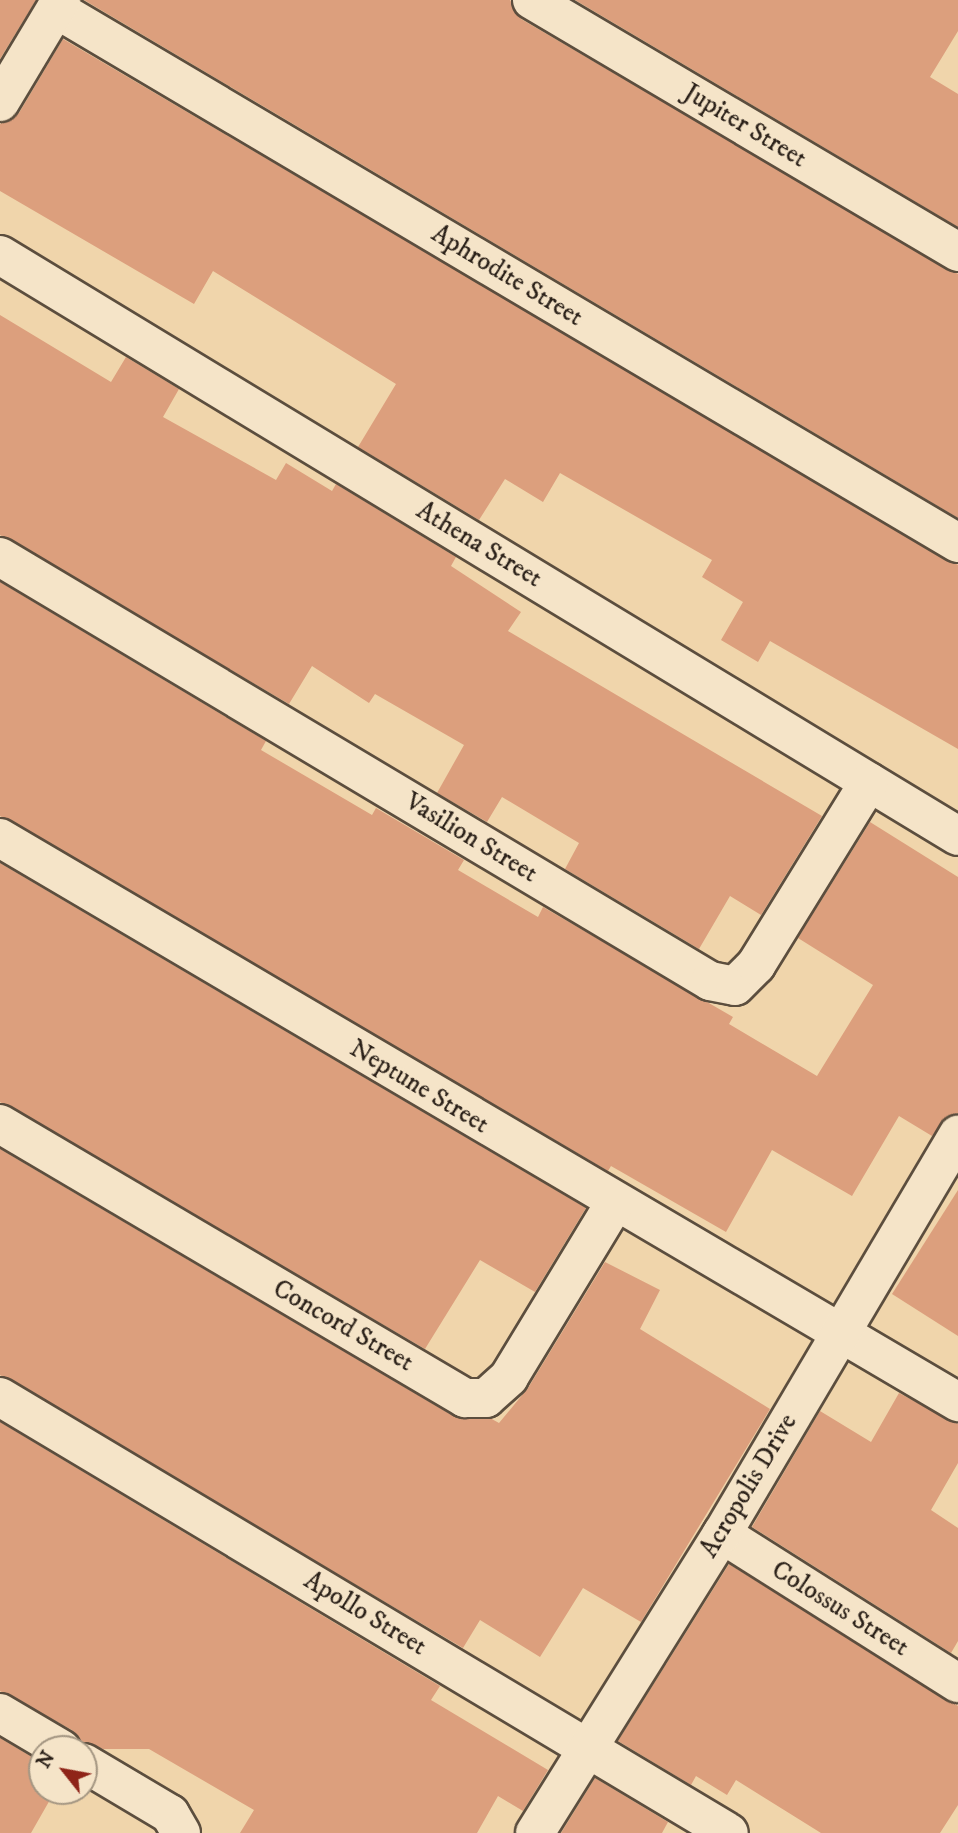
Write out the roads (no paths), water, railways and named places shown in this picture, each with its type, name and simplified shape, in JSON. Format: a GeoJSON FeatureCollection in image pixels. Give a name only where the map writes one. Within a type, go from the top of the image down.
{"type":"FeatureCollection","features":[{"type":"Feature","properties":{"kind":"street","name":"Jupiter Street"},"geometry":{"type":"LineString","coordinates":[[532,0],[958,252]]}},
{"type":"Feature","properties":{"kind":"street"},"geometry":{"type":"LineString","coordinates":[[0,102],[59,4]]}},
{"type":"Feature","properties":{"kind":"street","name":"Aphrodite Street"},"geometry":{"type":"LineString","coordinates":[[59,4],[958,543]]}},
{"type":"Feature","properties":{"kind":"street","name":"Athena Street"},"geometry":{"type":"LineString","coordinates":[[0,255],[958,836]]}},
{"type":"Feature","properties":{"kind":"street","name":"Vasilion Street"},"geometry":{"type":"LineString","coordinates":[[0,558],[710,981],[735,986],[756,965],[869,782]]}},
{"type":"Feature","properties":{"kind":"street","name":"Neptune Street"},"geometry":{"type":"LineString","coordinates":[[0,838],[615,1203],[958,1402]]}},
{"type":"Feature","properties":{"kind":"street","name":"Concord Street"},"geometry":{"type":"LineString","coordinates":[[0,1124],[465,1398],[486,1398],[509,1377],[615,1203]]}},
{"type":"Feature","properties":{"kind":"street","name":"Acropolis Drive"},"geometry":{"type":"LineString","coordinates":[[535,1833],[722,1534],[958,1135]]}},
{"type":"Feature","properties":{"kind":"street","name":"Apollo Street"},"geometry":{"type":"LineString","coordinates":[[0,1397],[729,1833]]}},
{"type":"Feature","properties":{"kind":"street","name":"Colossus Street"},"geometry":{"type":"LineString","coordinates":[[722,1534],[958,1683]]}},
{"type":"Feature","properties":{"kind":"street"},"geometry":{"type":"LineString","coordinates":[[0,1713],[37,1735]]}},
{"type":"Feature","properties":{"kind":"street"},"geometry":{"type":"LineString","coordinates":[[98,1771],[170,1814],[181,1833]]}}]}
